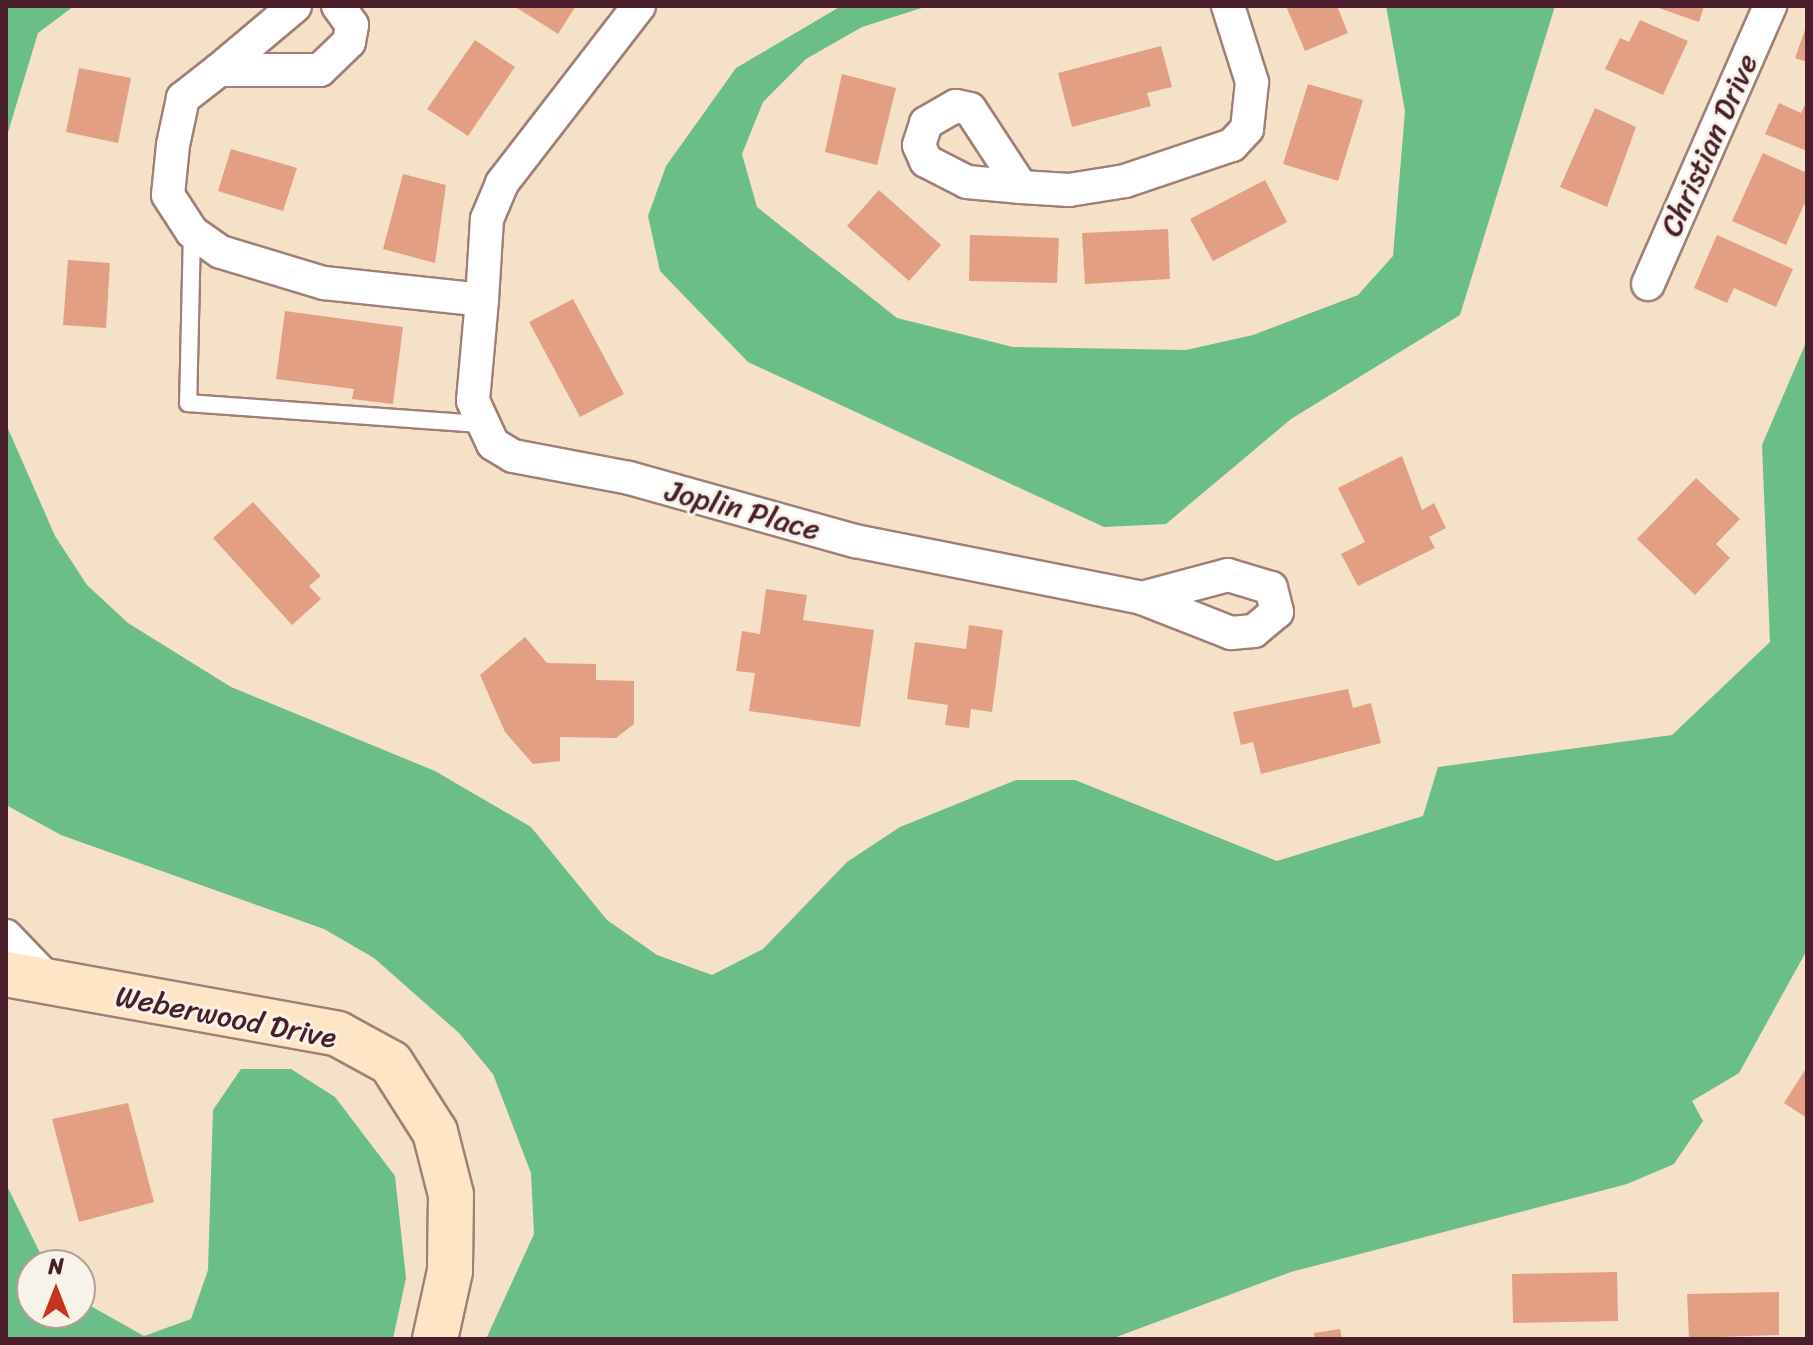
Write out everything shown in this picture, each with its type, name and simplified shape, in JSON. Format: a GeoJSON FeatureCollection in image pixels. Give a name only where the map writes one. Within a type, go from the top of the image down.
{"type":"FeatureCollection","features":[{"type":"Feature","properties":{"kind":"street"},"geometry":{"type":"LineString","coordinates":[[295,6],[183,98],[173,145],[168,195],[192,232],[235,257],[324,283],[482,300]]}},
{"type":"Feature","properties":{"kind":"street"},"geometry":{"type":"LineString","coordinates":[[219,70],[320,70],[349,42],[352,25],[338,6]]}},
{"type":"Feature","properties":{"kind":"street"},"geometry":{"type":"LineString","coordinates":[[479,424],[473,401],[487,219],[502,183],[639,6]]}},
{"type":"Feature","properties":{"kind":"street"},"geometry":{"type":"LineString","coordinates":[[1021,187],[1069,190],[1125,181],[1232,145],[1247,129],[1252,82],[1228,6]]}},
{"type":"Feature","properties":{"kind":"street","name":"Christian Drive"},"geometry":{"type":"LineString","coordinates":[[1648,284],[1770,6]]}},
{"type":"Feature","properties":{"kind":"street","name":"Joplin Place"},"geometry":{"type":"LineString","coordinates":[[479,424],[513,456],[629,478],[855,541],[1142,598]]}},
{"type":"Feature","properties":{"kind":"street"},"geometry":{"type":"LineString","coordinates":[[6,936],[55,988]]}},
{"type":"Feature","properties":{"kind":"street","name":"Weberwood Drive"},"geometry":{"type":"LineString","coordinates":[[6,974],[55,988],[338,1034],[391,1063],[435,1132],[451,1195],[450,1271],[435,1339]]}},
{"type":"Feature","properties":{"kind":"lane"},"geometry":{"type":"LineString","coordinates":[[192,232],[188,403],[479,424]]}},
{"type":"Feature","properties":{"kind":"green space"},"geometry":{"type":"Polygon","coordinates":[[[6,6],[74,6],[38,33],[6,139],[6,6]]]}},
{"type":"Feature","properties":{"kind":"green space"},"geometry":{"type":"Polygon","coordinates":[[[841,6],[928,6],[862,27],[806,59],[763,102],[742,154],[757,207],[897,318],[1013,347],[1186,350],[1253,335],[1358,295],[1393,256],[1405,111],[1386,6],[1555,6],[1460,315],[1291,419],[1166,524],[1104,527],[748,362],[660,271],[648,216],[666,166],[736,68],[841,6]]]}},
{"type":"Feature","properties":{"kind":"green space"},"geometry":{"type":"Polygon","coordinates":[[[1807,340],[1807,950],[1739,1073],[1692,1101],[1703,1121],[1674,1164],[1627,1184],[1291,1272],[1111,1339],[486,1339],[534,1234],[531,1173],[493,1074],[459,1033],[374,958],[324,929],[61,835],[6,805],[6,424],[55,536],[87,585],[128,623],[231,687],[435,771],[531,827],[607,920],[657,955],[712,975],[763,949],[847,862],[900,827],[1016,780],[1075,780],[1277,861],[1423,816],[1438,767],[1672,735],[1770,642],[1762,445],[1807,340]]]}},
{"type":"Feature","properties":{"kind":"green space"},"geometry":{"type":"Polygon","coordinates":[[[241,1069],[291,1069],[335,1097],[395,1176],[406,1278],[393,1339],[6,1339],[6,1184],[38,1249],[16,1249],[16,1329],[96,1329],[96,1309],[144,1336],[191,1319],[208,1270],[213,1110],[241,1069]]]}},
{"type":"Feature","properties":{"kind":"building"},"geometry":{"type":"Polygon","coordinates":[[[514,6],[576,6],[558,34],[514,6]]]}},
{"type":"Feature","properties":{"kind":"building"},"geometry":{"type":"Polygon","coordinates":[[[1286,6],[1337,6],[1348,33],[1305,51],[1286,6]]]}},
{"type":"Feature","properties":{"kind":"building"},"geometry":{"type":"Polygon","coordinates":[[[1653,6],[1704,6],[1699,22],[1653,6]]]}},
{"type":"Feature","properties":{"kind":"building"},"geometry":{"type":"Polygon","coordinates":[[[1640,20],[1688,41],[1663,95],[1605,69],[1620,38],[1629,42],[1640,20]]]}},
{"type":"Feature","properties":{"kind":"building"},"geometry":{"type":"Polygon","coordinates":[[[1807,24],[1807,62],[1795,58],[1807,24]]]}},
{"type":"Feature","properties":{"kind":"building"},"geometry":{"type":"Polygon","coordinates":[[[475,40],[515,67],[468,136],[427,109],[475,40]]]}},
{"type":"Feature","properties":{"kind":"building"},"geometry":{"type":"Polygon","coordinates":[[[1161,46],[1172,87],[1147,93],[1151,106],[1072,127],[1058,73],[1161,46]]]}},
{"type":"Feature","properties":{"kind":"building"},"geometry":{"type":"Polygon","coordinates":[[[79,68],[131,78],[118,143],[66,132],[79,68]]]}},
{"type":"Feature","properties":{"kind":"building"},"geometry":{"type":"Polygon","coordinates":[[[842,74],[896,88],[877,165],[825,152],[842,74]]]}},
{"type":"Feature","properties":{"kind":"building"},"geometry":{"type":"Polygon","coordinates":[[[1308,84],[1363,100],[1338,181],[1283,164],[1308,84]]]}},
{"type":"Feature","properties":{"kind":"building"},"geometry":{"type":"Polygon","coordinates":[[[1807,100],[1807,151],[1765,134],[1779,103],[1801,113],[1807,100]]]}},
{"type":"Feature","properties":{"kind":"building"},"geometry":{"type":"Polygon","coordinates":[[[1595,108],[1636,127],[1607,207],[1560,187],[1595,108]]]}},
{"type":"Feature","properties":{"kind":"building"},"geometry":{"type":"Polygon","coordinates":[[[231,149],[297,168],[283,211],[218,191],[231,149]]]}},
{"type":"Feature","properties":{"kind":"building"},"geometry":{"type":"Polygon","coordinates":[[[1763,153],[1807,173],[1807,198],[1786,245],[1732,221],[1763,153]]]}},
{"type":"Feature","properties":{"kind":"building"},"geometry":{"type":"Polygon","coordinates":[[[403,174],[446,185],[435,263],[383,249],[403,174]]]}},
{"type":"Feature","properties":{"kind":"building"},"geometry":{"type":"Polygon","coordinates":[[[1265,180],[1287,222],[1213,261],[1190,219],[1265,180]]]}},
{"type":"Feature","properties":{"kind":"building"},"geometry":{"type":"Polygon","coordinates":[[[879,190],[941,245],[909,281],[847,226],[879,190]]]}},
{"type":"Feature","properties":{"kind":"building"},"geometry":{"type":"Polygon","coordinates":[[[1168,229],[1170,279],[1085,284],[1082,233],[1168,229]]]}},
{"type":"Feature","properties":{"kind":"building"},"geometry":{"type":"Polygon","coordinates":[[[970,235],[1059,238],[1057,283],[969,281],[970,235]]]}},
{"type":"Feature","properties":{"kind":"building"},"geometry":{"type":"Polygon","coordinates":[[[1717,235],[1793,269],[1776,307],[1734,288],[1727,303],[1694,288],[1717,235]]]}},
{"type":"Feature","properties":{"kind":"building"},"geometry":{"type":"Polygon","coordinates":[[[68,260],[110,263],[106,328],[63,325],[68,260]]]}},
{"type":"Feature","properties":{"kind":"building"},"geometry":{"type":"Polygon","coordinates":[[[573,299],[624,394],[580,417],[529,322],[573,299]]]}},
{"type":"Feature","properties":{"kind":"building"},"geometry":{"type":"Polygon","coordinates":[[[285,311],[403,327],[393,404],[352,399],[354,389],[276,379],[285,311]]]}},
{"type":"Feature","properties":{"kind":"building"},"geometry":{"type":"Polygon","coordinates":[[[1402,456],[1422,510],[1434,503],[1446,528],[1429,537],[1435,548],[1358,586],[1341,554],[1365,542],[1338,488],[1402,456]]]}},
{"type":"Feature","properties":{"kind":"building"},"geometry":{"type":"Polygon","coordinates":[[[1696,478],[1740,519],[1716,544],[1730,558],[1695,595],[1637,539],[1696,478]]]}},
{"type":"Feature","properties":{"kind":"building"},"geometry":{"type":"Polygon","coordinates":[[[253,502],[321,576],[309,586],[321,599],[292,625],[213,538],[253,502]]]}},
{"type":"Feature","properties":{"kind":"building"},"geometry":{"type":"Polygon","coordinates":[[[766,589],[807,595],[803,620],[874,630],[860,727],[749,711],[755,673],[736,671],[742,631],[760,634],[766,589]]]}},
{"type":"Feature","properties":{"kind":"building"},"geometry":{"type":"Polygon","coordinates":[[[969,625],[1003,630],[992,712],[971,709],[969,728],[945,725],[948,705],[907,699],[915,642],[966,649],[969,625]]]}},
{"type":"Feature","properties":{"kind":"building"},"geometry":{"type":"Polygon","coordinates":[[[525,637],[547,663],[596,664],[596,680],[634,681],[634,724],[616,738],[560,737],[560,761],[533,764],[505,732],[480,675],[525,637]]]}},
{"type":"Feature","properties":{"kind":"building"},"geometry":{"type":"Polygon","coordinates":[[[1348,689],[1353,708],[1371,703],[1381,743],[1261,774],[1253,742],[1241,745],[1233,712],[1348,689]]]}},
{"type":"Feature","properties":{"kind":"building"},"geometry":{"type":"Polygon","coordinates":[[[1807,1067],[1807,1118],[1784,1103],[1807,1067]]]}},
{"type":"Feature","properties":{"kind":"building"},"geometry":{"type":"Polygon","coordinates":[[[128,1103],[154,1202],[79,1222],[52,1119],[128,1103]]]}},
{"type":"Feature","properties":{"kind":"building"},"geometry":{"type":"Polygon","coordinates":[[[1617,1272],[1618,1321],[1513,1323],[1512,1274],[1617,1272]]]}},
{"type":"Feature","properties":{"kind":"building"},"geometry":{"type":"Polygon","coordinates":[[[1779,1292],[1779,1335],[1689,1338],[1687,1294],[1779,1292]]]}},
{"type":"Feature","properties":{"kind":"building"},"geometry":{"type":"Polygon","coordinates":[[[1340,1329],[1342,1339],[1315,1339],[1314,1333],[1340,1329]]]}}]}
